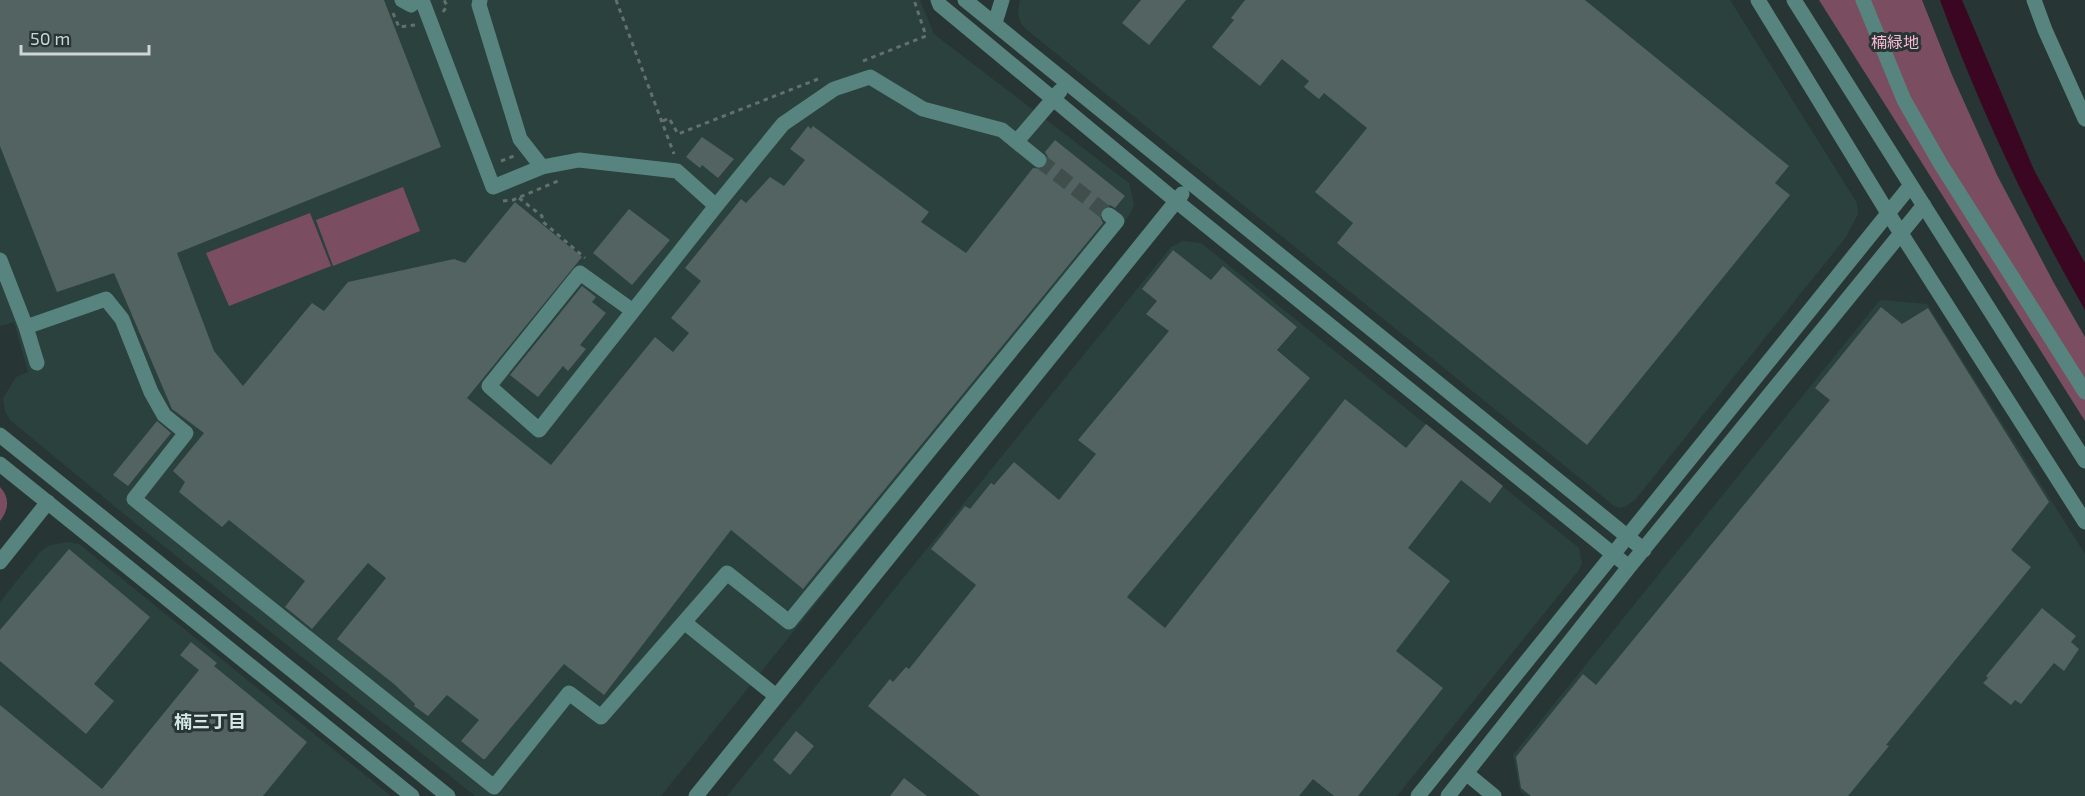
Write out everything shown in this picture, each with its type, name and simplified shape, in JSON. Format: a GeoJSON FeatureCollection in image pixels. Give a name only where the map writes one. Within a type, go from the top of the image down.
{"type":"FeatureCollection","features":[{"type":"Feature","properties":{"kind":"street"},"geometry":{"type":"LineString","coordinates":[[402,0],[411,5],[417,0]]}},
{"type":"Feature","properties":{"kind":"street"},"geometry":{"type":"LineString","coordinates":[[422,0],[493,187],[542,167],[579,160],[677,171],[716,206]]}},
{"type":"Feature","properties":{"kind":"street"},"geometry":{"type":"LineString","coordinates":[[480,0],[479,5],[520,139],[542,167]]}},
{"type":"Feature","properties":{"kind":"street"},"geometry":{"type":"LineString","coordinates":[[965,0],[1644,550]]}},
{"type":"Feature","properties":{"kind":"street"},"geometry":{"type":"LineString","coordinates":[[995,23],[1002,0]]}},
{"type":"Feature","properties":{"kind":"street"},"geometry":{"type":"LineString","coordinates":[[1758,0],[1888,213],[2085,522]]}},
{"type":"Feature","properties":{"kind":"street"},"geometry":{"type":"LineString","coordinates":[[1794,0],[2085,460]]}},
{"type":"Feature","properties":{"kind":"street"},"geometry":{"type":"LineString","coordinates":[[1863,0],[1904,100],[1946,173],[2085,392]]}},
{"type":"Feature","properties":{"kind":"street"},"geometry":{"type":"LineString","coordinates":[[2034,0],[2085,119]]}},
{"type":"Feature","properties":{"kind":"street"},"geometry":{"type":"LineString","coordinates":[[942,2],[1053,99],[1176,201],[1629,567]]}},
{"type":"Feature","properties":{"kind":"street"},"geometry":{"type":"LineString","coordinates":[[633,310],[580,273],[489,386],[539,430],[783,124],[834,89],[870,77],[923,109],[1002,130],[1040,160]]}},
{"type":"Feature","properties":{"kind":"street"},"geometry":{"type":"LineString","coordinates":[[1017,141],[1067,83]]}},
{"type":"Feature","properties":{"kind":"street"},"geometry":{"type":"LineString","coordinates":[[696,796],[1190,183]]}},
{"type":"Feature","properties":{"kind":"street"},"geometry":{"type":"LineString","coordinates":[[1418,796],[1911,185]]}},
{"type":"Feature","properties":{"kind":"street"},"geometry":{"type":"LineString","coordinates":[[1454,794],[1466,773],[1629,567],[1924,206]]}},
{"type":"Feature","properties":{"kind":"street"},"geometry":{"type":"LineString","coordinates":[[26,327],[106,299],[123,320],[151,392],[164,415],[186,433],[134,499],[500,791],[569,693],[601,717],[727,573],[789,622],[1117,221],[1109,215]]}},
{"type":"Feature","properties":{"kind":"street"},"geometry":{"type":"LineString","coordinates":[[0,260],[26,327],[37,363]]}},
{"type":"Feature","properties":{"kind":"street"},"geometry":{"type":"LineString","coordinates":[[0,435],[448,796]]}},
{"type":"Feature","properties":{"kind":"street"},"geometry":{"type":"LineString","coordinates":[[0,464],[412,796]]}},
{"type":"Feature","properties":{"kind":"street"},"geometry":{"type":"LineString","coordinates":[[0,562],[48,502]]}},
{"type":"Feature","properties":{"kind":"street"},"geometry":{"type":"LineString","coordinates":[[684,622],[776,696]]}},
{"type":"Feature","properties":{"kind":"street"},"geometry":{"type":"LineString","coordinates":[[1466,773],[1494,796]]}},
{"type":"Feature","properties":{"kind":"path"},"geometry":{"type":"LineString","coordinates":[[616,0],[663,121],[669,118],[678,134],[818,79]]}},
{"type":"Feature","properties":{"kind":"path"},"geometry":{"type":"LineString","coordinates":[[861,62],[926,36],[914,0]]}},
{"type":"Feature","properties":{"kind":"path"},"geometry":{"type":"LineString","coordinates":[[519,198],[542,216],[542,221],[590,261],[580,273]]}},
{"type":"Feature","properties":{"kind":"shaded area"},"geometry":{"type":"Polygon","coordinates":[[[0,0],[920,0],[934,34],[1129,183],[1134,204],[1130,214],[661,796],[475,796],[10,420],[5,411],[3,398],[16,377],[28,372],[14,322],[0,326],[0,0]]]}},
{"type":"Feature","properties":{"kind":"shaded area"},"geometry":{"type":"Polygon","coordinates":[[[1020,0],[1730,0],[1857,203],[1858,214],[1846,237],[1635,500],[1619,508],[1026,29],[1020,22],[1018,12],[1020,0]]]}},
{"type":"Feature","properties":{"kind":"shaded area"},"geometry":{"type":"Polygon","coordinates":[[[1940,0],[1962,0],[2034,170],[2085,263],[2085,310],[2024,197],[1971,80],[1940,0]]]}},
{"type":"Feature","properties":{"kind":"shaded area"},"geometry":{"type":"Polygon","coordinates":[[[1183,241],[1201,243],[1579,548],[1582,563],[1579,570],[1397,796],[727,796],[1171,247],[1183,241]]]}},
{"type":"Feature","properties":{"kind":"shaded area"},"geometry":{"type":"Polygon","coordinates":[[[1880,300],[1927,304],[2085,554],[2085,796],[1526,796],[1520,791],[1513,755],[1880,300]]]}},
{"type":"Feature","properties":{"kind":"shaded area"},"geometry":{"type":"Polygon","coordinates":[[[69,542],[79,544],[391,796],[0,796],[0,602],[40,552],[50,545],[69,542]]]}},
{"type":"Feature","properties":{"kind":"green space","name":"楠緑地"},"geometry":{"type":"Polygon","coordinates":[[[1819,0],[1922,0],[1952,75],[1997,175],[2085,337],[2085,421],[1819,0]]]}},
{"type":"Feature","properties":{"kind":"green space"},"geometry":{"type":"Polygon","coordinates":[[[403,187],[420,231],[333,266],[316,220],[403,187]]]}},
{"type":"Feature","properties":{"kind":"green space"},"geometry":{"type":"Polygon","coordinates":[[[310,213],[331,266],[229,306],[206,253],[310,213]]]}},
{"type":"Feature","properties":{"kind":"green space"},"geometry":{"type":"Polygon","coordinates":[[[0,487],[7,499],[7,504],[0,521],[0,487]]]}},
{"type":"Feature","properties":{"kind":"building"},"geometry":{"type":"Polygon","coordinates":[[[0,0],[384,0],[441,147],[177,253],[214,351],[243,386],[312,303],[324,311],[348,282],[454,259],[465,263],[515,202],[582,257],[467,398],[551,465],[655,337],[673,352],[689,333],[671,318],[701,281],[685,268],[741,199],[746,203],[770,177],[784,186],[805,160],[790,149],[808,126],[811,129],[813,126],[929,212],[921,222],[966,253],[1033,168],[1042,169],[1047,166],[1048,157],[1045,152],[1055,140],[1125,196],[1115,208],[1110,205],[1102,209],[1099,214],[1103,223],[803,589],[731,530],[604,695],[564,664],[483,759],[461,741],[479,720],[447,695],[428,716],[414,706],[415,704],[394,684],[337,639],[386,578],[368,563],[312,629],[285,607],[305,581],[229,520],[222,527],[179,492],[185,482],[173,471],[204,433],[172,409],[114,273],[57,292],[0,146],[0,0]]]}},
{"type":"Feature","properties":{"kind":"building"},"geometry":{"type":"Polygon","coordinates":[[[1141,0],[1186,0],[1149,45],[1122,23],[1141,0]]]}},
{"type":"Feature","properties":{"kind":"building"},"geometry":{"type":"Polygon","coordinates":[[[1245,0],[1585,0],[1789,166],[1775,183],[1790,195],[1587,445],[1337,243],[1353,223],[1315,192],[1367,128],[1324,93],[1319,99],[1304,87],[1309,81],[1282,59],[1260,86],[1212,47],[1234,20],[1231,18],[1245,0]]]}},
{"type":"Feature","properties":{"kind":"building"},"geometry":{"type":"Polygon","coordinates":[[[702,137],[734,159],[718,178],[702,165],[700,168],[686,157],[702,137]]]}},
{"type":"Feature","properties":{"kind":"building"},"geometry":{"type":"Polygon","coordinates":[[[629,209],[670,240],[632,285],[593,253],[629,209]]]}},
{"type":"Feature","properties":{"kind":"building"},"geometry":{"type":"Polygon","coordinates":[[[1173,250],[1211,280],[1223,266],[1297,327],[1277,350],[1310,378],[1127,597],[1165,628],[1345,399],[1406,448],[1426,424],[1503,486],[1490,503],[1461,480],[1408,548],[1450,581],[1396,651],[1443,688],[1358,796],[1334,796],[1313,779],[1299,796],[980,796],[868,706],[890,679],[893,682],[906,667],[909,669],[976,585],[931,549],[965,506],[970,509],[991,483],[994,485],[1014,462],[1059,500],[1096,454],[1078,440],[1169,331],[1146,314],[1157,301],[1142,289],[1173,250]]]}},
{"type":"Feature","properties":{"kind":"building"},"geometry":{"type":"Polygon","coordinates":[[[582,286],[596,297],[592,302],[606,313],[580,345],[586,349],[568,371],[563,366],[538,397],[510,375],[582,286]]]}},
{"type":"Feature","properties":{"kind":"building"},"geometry":{"type":"Polygon","coordinates":[[[1881,307],[1902,324],[1928,308],[2049,502],[2011,550],[2031,567],[1886,745],[1889,746],[1848,796],[1531,796],[1521,788],[1516,757],[1583,674],[1596,685],[1830,400],[1815,388],[1881,307]]]}},
{"type":"Feature","properties":{"kind":"building"},"geometry":{"type":"Polygon","coordinates":[[[157,421],[171,433],[128,486],[113,475],[157,421]]]}},
{"type":"Feature","properties":{"kind":"building"},"geometry":{"type":"Polygon","coordinates":[[[69,549],[150,617],[94,684],[114,701],[86,734],[0,661],[0,630],[69,549]]]}},
{"type":"Feature","properties":{"kind":"building"},"geometry":{"type":"Polygon","coordinates":[[[2042,608],[2076,636],[2071,642],[2079,649],[2064,671],[2054,663],[2021,704],[2015,700],[2011,705],[1983,683],[1988,678],[1986,676],[2042,608]]]}},
{"type":"Feature","properties":{"kind":"building"},"geometry":{"type":"Polygon","coordinates":[[[191,642],[217,663],[214,666],[307,742],[263,796],[0,796],[0,705],[102,789],[199,670],[180,655],[191,642]]]}},
{"type":"Feature","properties":{"kind":"building"},"geometry":{"type":"Polygon","coordinates":[[[796,731],[814,746],[790,775],[773,760],[796,731]]]}},
{"type":"Feature","properties":{"kind":"building"},"geometry":{"type":"Polygon","coordinates":[[[904,778],[927,796],[890,796],[904,778]]]}},
{"type":"Feature","properties":{"kind":"tunnel"},"geometry":{"type":"LineString","coordinates":[[1039,160],[1109,215]]}},
{"type":"Feature","properties":{"kind":"district","name":"楠三丁目"},"geometry":{"type":"Point","coordinates":[210,721]}}]}
